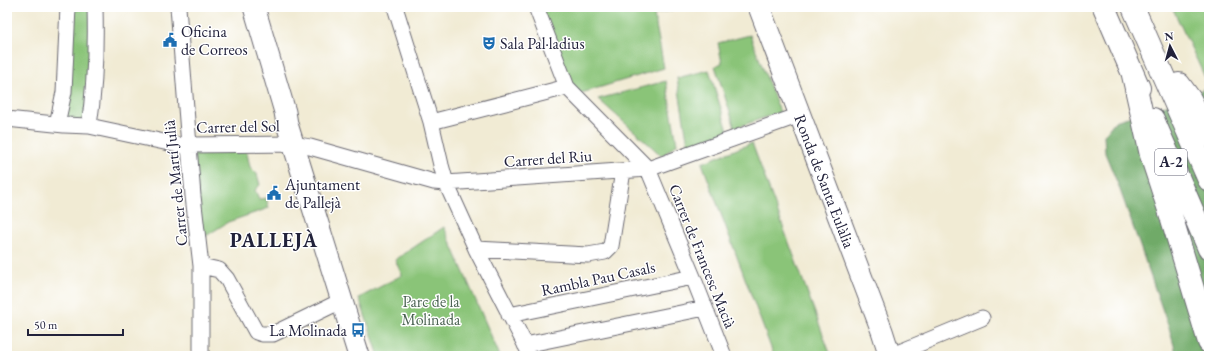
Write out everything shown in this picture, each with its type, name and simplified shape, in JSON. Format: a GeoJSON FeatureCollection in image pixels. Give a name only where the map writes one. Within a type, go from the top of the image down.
{"type":"FeatureCollection","features":[{"type":"Feature","properties":{"kind":"highway","name":"A-2"},"geometry":{"type":"LineString","coordinates":[[1104,7],[1209,248]]}},
{"type":"Feature","properties":{"kind":"highway","name":"A-2"},"geometry":{"type":"LineString","coordinates":[[1133,7],[1209,180]]}},
{"type":"Feature","properties":{"kind":"highway"},"geometry":{"type":"LineString","coordinates":[[1148,41],[1190,99],[1209,136]]}},
{"type":"Feature","properties":{"kind":"highway"},"geometry":{"type":"LineString","coordinates":[[1133,75],[1151,155],[1209,342]]}},
{"type":"Feature","properties":{"kind":"main road"},"geometry":{"type":"LineString","coordinates":[[254,7],[293,144],[359,356]]}},
{"type":"Feature","properties":{"kind":"main road","name":"Ronda de Santa Eulàlia"},"geometry":{"type":"LineString","coordinates":[[759,7],[890,356]]}},
{"type":"Feature","properties":{"kind":"street"},"geometry":{"type":"LineString","coordinates":[[57,124],[64,92],[68,7]]}},
{"type":"Feature","properties":{"kind":"street"},"geometry":{"type":"LineString","coordinates":[[89,126],[96,50],[94,7]]}},
{"type":"Feature","properties":{"kind":"street","name":"Carrer de Martí Julià"},"geometry":{"type":"LineString","coordinates":[[178,7],[189,145],[201,266],[200,356]]}},
{"type":"Feature","properties":{"kind":"street"},"geometry":{"type":"LineString","coordinates":[[395,7],[431,122],[446,183],[476,249],[528,351],[705,308]]}},
{"type":"Feature","properties":{"kind":"street"},"geometry":{"type":"LineString","coordinates":[[536,7],[568,87],[648,170]]}},
{"type":"Feature","properties":{"kind":"street"},"geometry":{"type":"LineString","coordinates":[[431,122],[568,87]]}},
{"type":"Feature","properties":{"kind":"street","name":"Carrer del Riu"},"geometry":{"type":"LineString","coordinates":[[293,144],[310,147],[434,182],[446,183],[648,170],[800,115]]}},
{"type":"Feature","properties":{"kind":"street","name":"Carrer del Sol"},"geometry":{"type":"LineString","coordinates":[[7,119],[89,126],[183,146],[293,144]]}},
{"type":"Feature","properties":{"kind":"street","name":"Carrer de Francesc Macià"},"geometry":{"type":"LineString","coordinates":[[648,170],[724,356]]}},
{"type":"Feature","properties":{"kind":"street"},"geometry":{"type":"LineString","coordinates":[[476,249],[588,254],[606,252],[611,246],[623,171]]}},
{"type":"Feature","properties":{"kind":"street"},"geometry":{"type":"LineString","coordinates":[[201,266],[219,270],[228,279],[256,332],[262,334],[273,334],[287,328],[341,300]]}},
{"type":"Feature","properties":{"kind":"street","name":"Rambla Pau Casals"},"geometry":{"type":"LineString","coordinates":[[509,315],[693,277]]}},
{"type":"Feature","properties":{"kind":"street"},"geometry":{"type":"LineString","coordinates":[[890,356],[982,318]]}},
{"type":"Feature","properties":{"kind":"green space"},"geometry":{"type":"Polygon","coordinates":[[[68,7],[95,7],[89,126],[64,125],[68,7]]]}},
{"type":"Feature","properties":{"kind":"green space"},"geometry":{"type":"Polygon","coordinates":[[[536,7],[687,7],[654,14],[664,68],[575,95],[536,7]]]}},
{"type":"Feature","properties":{"kind":"green space"},"geometry":{"type":"Polygon","coordinates":[[[1172,7],[1209,7],[1209,86],[1172,7]]]}},
{"type":"Feature","properties":{"kind":"green space"},"geometry":{"type":"Polygon","coordinates":[[[750,35],[780,112],[735,128],[715,66],[722,63],[718,43],[750,35]]]}},
{"type":"Feature","properties":{"kind":"green space"},"geometry":{"type":"Polygon","coordinates":[[[709,70],[728,131],[688,145],[677,78],[709,70]]]}},
{"type":"Feature","properties":{"kind":"green space"},"geometry":{"type":"Polygon","coordinates":[[[666,81],[677,144],[662,156],[598,99],[666,81]]]}},
{"type":"Feature","properties":{"kind":"green space"},"geometry":{"type":"Polygon","coordinates":[[[1209,87],[1209,356],[1177,356],[1169,328],[1119,187],[1105,153],[1104,135],[1115,121],[1161,107],[1209,87]]]}},
{"type":"Feature","properties":{"kind":"green space"},"geometry":{"type":"Polygon","coordinates":[[[752,143],[831,356],[774,356],[702,163],[752,143]]]}},
{"type":"Feature","properties":{"kind":"green space"},"geometry":{"type":"Polygon","coordinates":[[[245,144],[250,167],[257,174],[260,185],[255,190],[259,199],[266,198],[269,208],[228,222],[198,241],[189,145],[245,144]]]}},
{"type":"Feature","properties":{"kind":"green space","name":"Parc de la Molinada"},"geometry":{"type":"Polygon","coordinates":[[[444,227],[500,356],[379,356],[359,298],[402,275],[395,260],[444,227]]]}},
{"type":"Feature","properties":{"kind":"place","name":"Oficina de Correos"},"geometry":{"type":"Point","coordinates":[170,40]}},
{"type":"Feature","properties":{"kind":"place","name":"Sala Pal·ladius"},"geometry":{"type":"Point","coordinates":[489,43]}},
{"type":"Feature","properties":{"kind":"place","name":"Ajuntament de Pallejà"},"geometry":{"type":"Point","coordinates":[274,193]}},
{"type":"Feature","properties":{"kind":"place","name":"La Molinada"},"geometry":{"type":"Point","coordinates":[358,330]}},
{"type":"Feature","properties":{"kind":"district","name":"PALLEJÀ"},"geometry":{"type":"Point","coordinates":[274,240]}}]}
